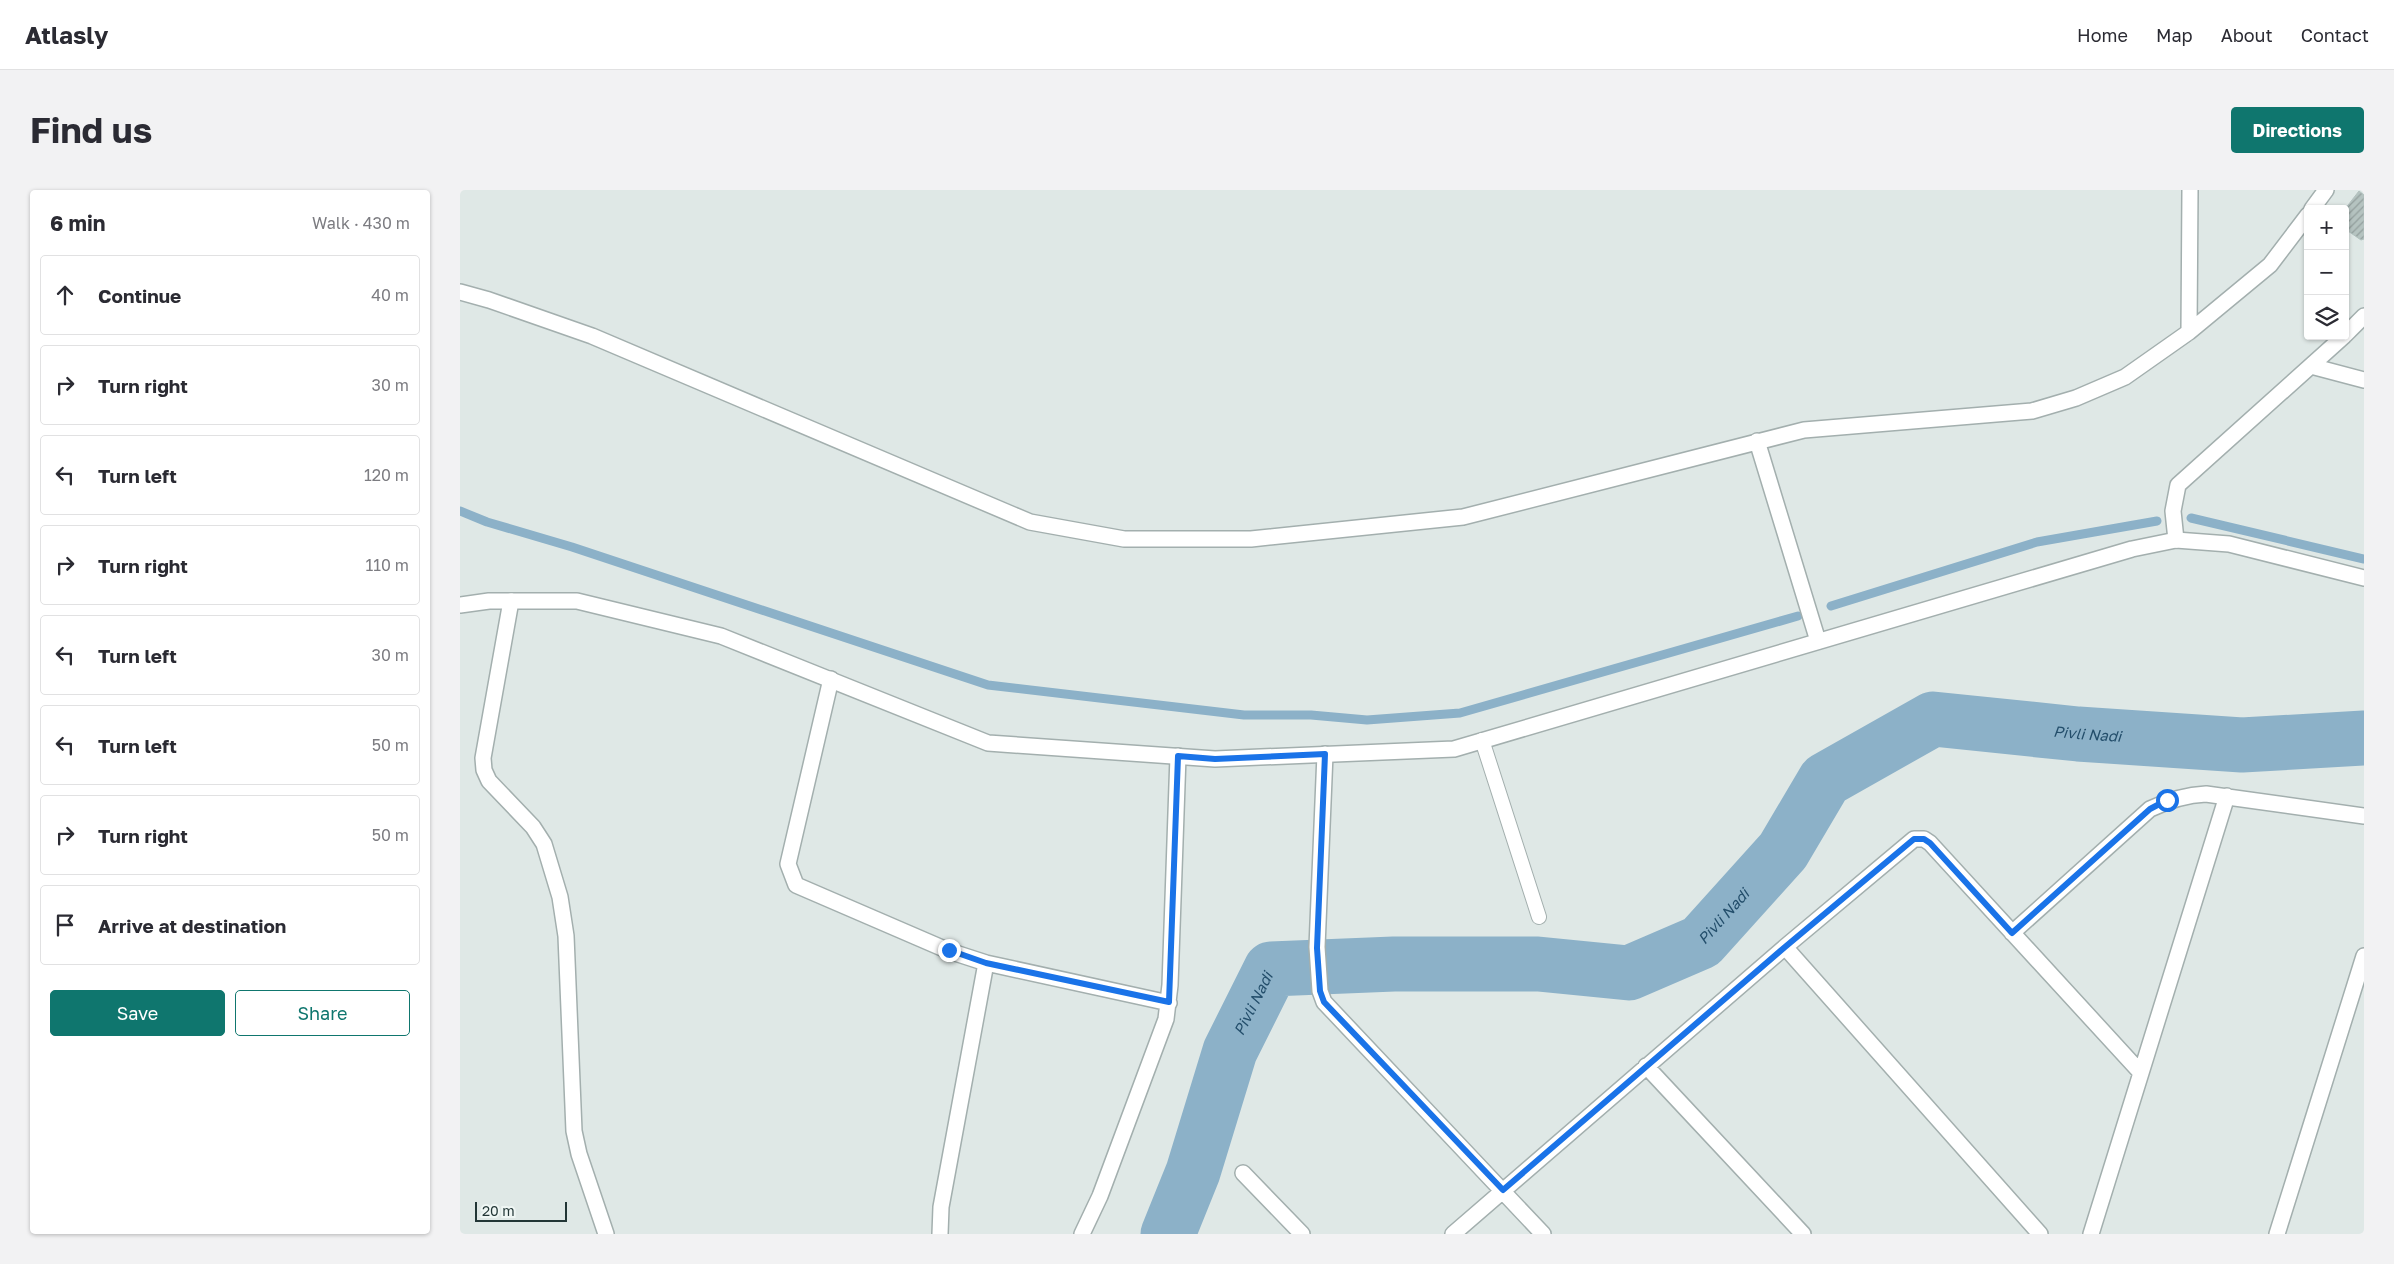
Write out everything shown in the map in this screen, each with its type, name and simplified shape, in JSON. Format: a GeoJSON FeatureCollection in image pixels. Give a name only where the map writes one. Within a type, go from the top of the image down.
{"type":"FeatureCollection","features":[{"type":"Feature","properties":{"kind":"street"},"geometry":{"type":"LineString","coordinates":[[2189,332],[2190,190]]}},
{"type":"Feature","properties":{"kind":"street"},"geometry":{"type":"LineString","coordinates":[[2315,205],[2326,190]]}},
{"type":"Feature","properties":{"kind":"street"},"geometry":{"type":"LineString","coordinates":[[460,292],[490,300],[592,336],[1030,522],[1124,539],[1251,539],[1463,517],[1804,430],[2032,411],[2076,398],[2125,377],[2189,332],[2270,265],[2304,220]]}},
{"type":"Feature","properties":{"kind":"street"},"geometry":{"type":"LineString","coordinates":[[2349,332],[2364,316]]}},
{"type":"Feature","properties":{"kind":"street"},"geometry":{"type":"LineString","coordinates":[[2176,540],[2173,511],[2178,485],[2340,340]]}},
{"type":"Feature","properties":{"kind":"street"},"geometry":{"type":"LineString","coordinates":[[2311,366],[2364,380]]}},
{"type":"Feature","properties":{"kind":"street"},"geometry":{"type":"LineString","coordinates":[[1757,442],[1818,641]]}},
{"type":"Feature","properties":{"kind":"street"},"geometry":{"type":"LineString","coordinates":[[460,606],[490,601],[577,601],[720,636],[988,743],[1215,759],[1454,748],[2132,549],[2176,540],[2229,544],[2364,578]]}},
{"type":"Feature","properties":{"kind":"street"},"geometry":{"type":"LineString","coordinates":[[510,601],[483,758],[484,770],[497,791],[532,827],[544,844],[553,866],[566,936],[574,1131],[579,1154],[606,1234]]}},
{"type":"Feature","properties":{"kind":"street"},"geometry":{"type":"LineString","coordinates":[[831,679],[788,864],[790,874],[796,885],[949,950],[986,963],[1169,1002]]}},
{"type":"Feature","properties":{"kind":"street"},"geometry":{"type":"LineString","coordinates":[[1325,754],[1317,948],[1320,991],[1324,1002],[1544,1234]]}},
{"type":"Feature","properties":{"kind":"street"},"geometry":{"type":"LineString","coordinates":[[1082,1234],[1100,1196],[1166,1019],[1169,1002],[1178,756]]}},
{"type":"Feature","properties":{"kind":"street"},"geometry":{"type":"LineString","coordinates":[[2012,933],[2150,809],[2167,800],[2187,795],[2206,794],[2364,816]]}},
{"type":"Feature","properties":{"kind":"street"},"geometry":{"type":"LineString","coordinates":[[2090,1234],[2227,796]]}},
{"type":"Feature","properties":{"kind":"street"},"geometry":{"type":"LineString","coordinates":[[1453,1234],[1646,1066],[1914,839],[1919,838],[1930,843],[2141,1073]]}},
{"type":"Feature","properties":{"kind":"street"},"geometry":{"type":"LineString","coordinates":[[1785,947],[2040,1234]]}},
{"type":"Feature","properties":{"kind":"street"},"geometry":{"type":"LineString","coordinates":[[2277,1234],[2364,956]]}},
{"type":"Feature","properties":{"kind":"street"},"geometry":{"type":"LineString","coordinates":[[940,1234],[941,1206],[986,963]]}},
{"type":"Feature","properties":{"kind":"street"},"geometry":{"type":"LineString","coordinates":[[1646,1066],[1803,1234]]}},
{"type":"Feature","properties":{"kind":"street"},"geometry":{"type":"LineString","coordinates":[[1242,1173],[1302,1234]]}},
{"type":"Feature","properties":{"kind":"lane"},"geometry":{"type":"LineString","coordinates":[[1482,740],[1539,917]]}},
{"type":"Feature","properties":{"kind":"building"},"geometry":{"type":"Polygon","coordinates":[[[2359,191],[2364,195],[2364,239],[2361,240],[2349,232],[2348,205],[2359,191]]]}},
{"type":"Feature","properties":{"kind":"waterway"},"geometry":{"type":"LineString","coordinates":[[460,511],[487,522],[572,547],[988,685],[1244,715],[1311,715],[1367,720],[1460,713],[1798,616]]}},
{"type":"Feature","properties":{"kind":"waterway"},"geometry":{"type":"LineString","coordinates":[[2191,518],[2364,559]]}},
{"type":"Feature","properties":{"kind":"waterway"},"geometry":{"type":"LineString","coordinates":[[1831,606],[2037,542],[2157,521]]}},
{"type":"Feature","properties":{"kind":"waterway","name":"Pivli Nadi"},"geometry":{"type":"LineString","coordinates":[[1168,1234],[1193,1172],[1230,1051],[1271,969],[1394,964],[1538,964],[1629,973],[1701,942],[1783,851],[1825,780],[1933,719],[2078,734],[2242,745],[2364,738]]}},
{"type":"Feature","properties":{"kind":"route"},"geometry":{"type":"LineString","coordinates":[[949,950],[986,963],[1169,1002],[1178,756],[1215,759],[1325,754],[1317,948],[1320,991],[1324,1002],[1503,1190],[1785,947],[1914,839],[1924,839],[1930,843],[2012,933],[2150,809],[2167,800]]}}]}
